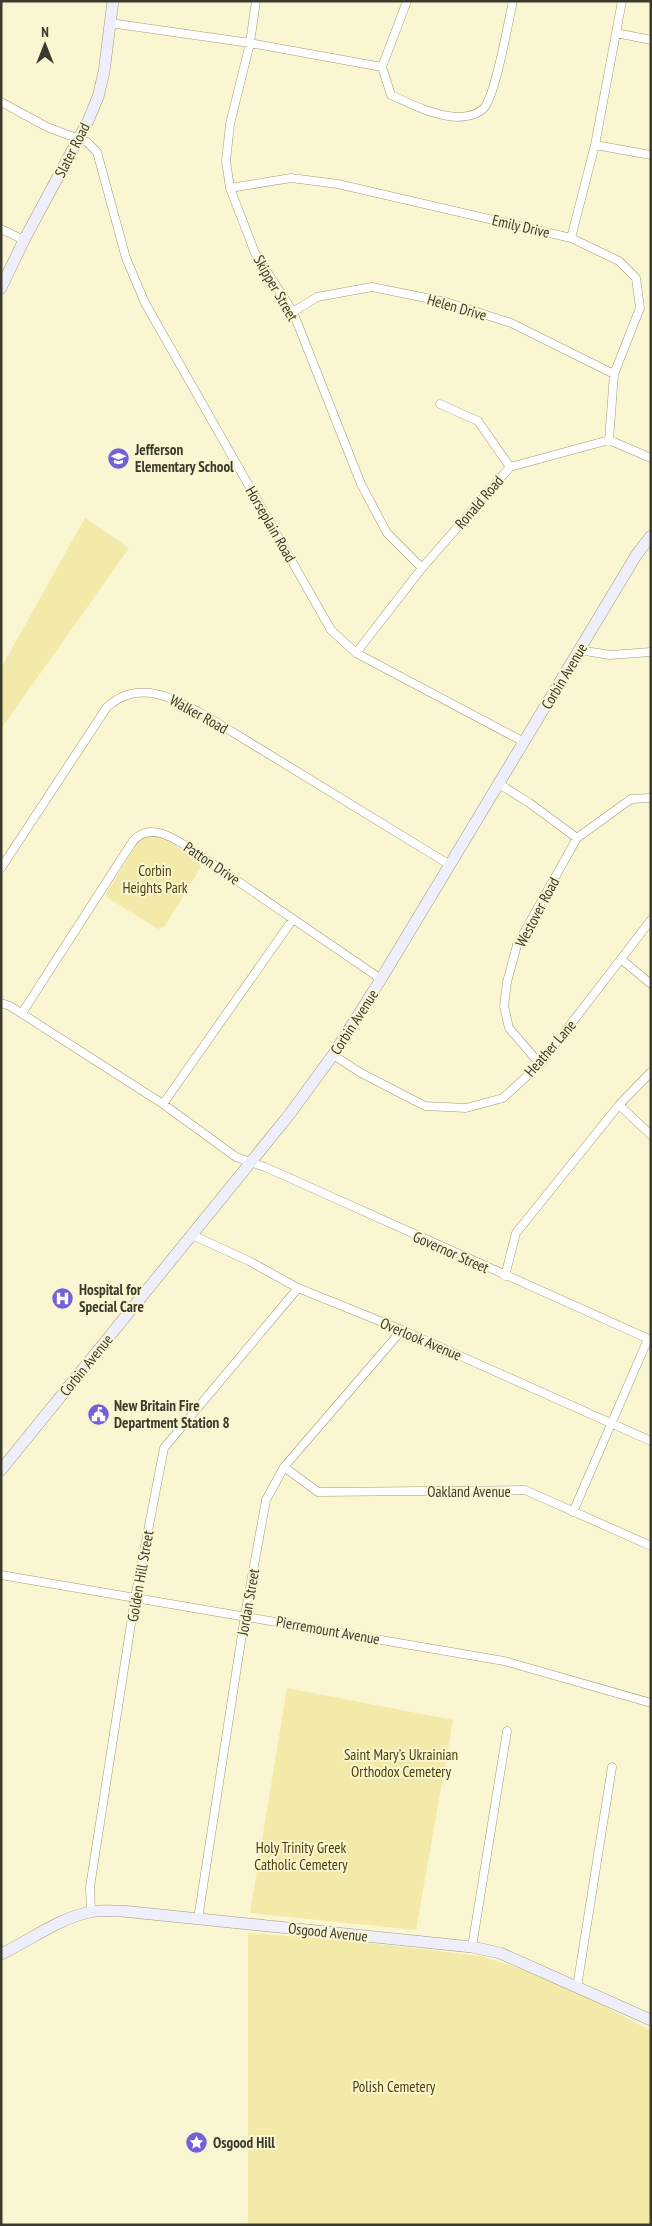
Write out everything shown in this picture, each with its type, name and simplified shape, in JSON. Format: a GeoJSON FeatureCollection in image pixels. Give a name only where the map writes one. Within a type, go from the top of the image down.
{"type":"FeatureCollection","features":[{"type":"Feature","properties":{"kind":"main road","name":"Slater Road"},"geometry":{"type":"LineString","coordinates":[[1,288],[98,97],[104,72],[113,1]]}},
{"type":"Feature","properties":{"kind":"main road","name":"Corbin Avenue"},"geometry":{"type":"LineString","coordinates":[[1,1470],[289,1115],[333,1054],[382,979],[637,554],[651,536]]}},
{"type":"Feature","properties":{"kind":"main road","name":"Osgood Avenue"},"geometry":{"type":"LineString","coordinates":[[1,1954],[20,1946],[52,1925],[91,1911],[122,1911],[472,1947],[500,1954],[651,2020]]}},
{"type":"Feature","properties":{"kind":"street","name":"Skipper Street"},"geometry":{"type":"LineString","coordinates":[[256,1],[250,43],[230,124],[226,161],[230,188],[255,253],[292,312],[361,484],[387,533],[422,568]]}},
{"type":"Feature","properties":{"kind":"street"},"geometry":{"type":"LineString","coordinates":[[407,1],[382,67],[391,94],[426,111],[448,116],[468,116],[483,108],[492,94],[513,1]]}},
{"type":"Feature","properties":{"kind":"street"},"geometry":{"type":"LineString","coordinates":[[571,238],[595,145],[622,1]]}},
{"type":"Feature","properties":{"kind":"street"},"geometry":{"type":"LineString","coordinates":[[110,23],[250,43],[382,67]]}},
{"type":"Feature","properties":{"kind":"street"},"geometry":{"type":"LineString","coordinates":[[616,32],[651,40]]}},
{"type":"Feature","properties":{"kind":"street","name":"Horseplain Road"},"geometry":{"type":"LineString","coordinates":[[1,102],[40,124],[91,144],[100,157],[126,258],[145,303],[331,630],[356,654],[524,742]]}},
{"type":"Feature","properties":{"kind":"street"},"geometry":{"type":"LineString","coordinates":[[595,145],[651,155]]}},
{"type":"Feature","properties":{"kind":"street","name":"Emily Drive"},"geometry":{"type":"LineString","coordinates":[[230,188],[291,178],[338,184],[571,238],[618,261],[636,278],[640,308],[614,374],[609,440]]}},
{"type":"Feature","properties":{"kind":"street"},"geometry":{"type":"LineString","coordinates":[[1,229],[24,240]]}},
{"type":"Feature","properties":{"kind":"street","name":"Helen Drive"},"geometry":{"type":"LineString","coordinates":[[292,312],[317,297],[372,287],[446,302],[511,323],[614,374]]}},
{"type":"Feature","properties":{"kind":"street"},"geometry":{"type":"LineString","coordinates":[[440,404],[478,421],[510,467]]}},
{"type":"Feature","properties":{"kind":"street"},"geometry":{"type":"LineString","coordinates":[[609,440],[651,458]]}},
{"type":"Feature","properties":{"kind":"street","name":"Ronald Road"},"geometry":{"type":"LineString","coordinates":[[356,654],[422,568],[510,467],[609,440]]}},
{"type":"Feature","properties":{"kind":"street"},"geometry":{"type":"LineString","coordinates":[[580,650],[610,655],[651,652]]}},
{"type":"Feature","properties":{"kind":"street","name":"Walker Road"},"geometry":{"type":"LineString","coordinates":[[1,868],[107,707],[121,698],[148,692],[170,697],[208,717],[450,864]]}},
{"type":"Feature","properties":{"kind":"street"},"geometry":{"type":"LineString","coordinates":[[498,784],[528,802],[577,838]]}},
{"type":"Feature","properties":{"kind":"street","name":"Westover Road"},"geometry":{"type":"LineString","coordinates":[[540,1064],[509,1028],[504,1006],[507,982],[517,946],[577,838],[631,799],[651,798]]}},
{"type":"Feature","properties":{"kind":"street","name":"Patton Drive"},"geometry":{"type":"LineString","coordinates":[[22,1013],[136,836],[142,833],[156,832],[178,841],[236,879],[292,920],[382,979]]}},
{"type":"Feature","properties":{"kind":"street"},"geometry":{"type":"LineString","coordinates":[[164,1104],[292,920]]}},
{"type":"Feature","properties":{"kind":"street","name":"Heather Lane"},"geometry":{"type":"LineString","coordinates":[[333,1054],[361,1073],[425,1106],[466,1108],[503,1098],[540,1064],[651,920]]}},
{"type":"Feature","properties":{"kind":"street"},"geometry":{"type":"LineString","coordinates":[[622,960],[651,984]]}},
{"type":"Feature","properties":{"kind":"street","name":"Governor Street"},"geometry":{"type":"LineString","coordinates":[[1,1003],[22,1013],[164,1104],[236,1157],[265,1166],[650,1340]]}},
{"type":"Feature","properties":{"kind":"street"},"geometry":{"type":"LineString","coordinates":[[505,1276],[516,1233],[619,1105],[651,1072]]}},
{"type":"Feature","properties":{"kind":"street"},"geometry":{"type":"LineString","coordinates":[[619,1105],[651,1135]]}},
{"type":"Feature","properties":{"kind":"street","name":"Overlook Avenue"},"geometry":{"type":"LineString","coordinates":[[192,1235],[249,1261],[298,1288],[402,1330],[651,1442]]}},
{"type":"Feature","properties":{"kind":"street","name":"Golden Hill Street"},"geometry":{"type":"LineString","coordinates":[[91,1911],[90,1887],[135,1598],[164,1448],[298,1288]]}},
{"type":"Feature","properties":{"kind":"street","name":"Jordan Street"},"geometry":{"type":"LineString","coordinates":[[198,1919],[245,1615],[266,1500],[284,1467],[402,1330]]}},
{"type":"Feature","properties":{"kind":"street"},"geometry":{"type":"LineString","coordinates":[[573,1512],[650,1340]]}},
{"type":"Feature","properties":{"kind":"street","name":"Oakland Avenue"},"geometry":{"type":"LineString","coordinates":[[284,1467],[318,1492],[525,1490],[651,1546]]}},
{"type":"Feature","properties":{"kind":"street","name":"Pierremount Avenue"},"geometry":{"type":"LineString","coordinates":[[1,1575],[245,1615],[504,1661],[651,1702]]}},
{"type":"Feature","properties":{"kind":"street"},"geometry":{"type":"LineString","coordinates":[[472,1947],[507,1732]]}},
{"type":"Feature","properties":{"kind":"street"},"geometry":{"type":"LineString","coordinates":[[576,1987],[612,1768]]}},
{"type":"Feature","properties":{"kind":"green space"},"geometry":{"type":"Polygon","coordinates":[[[85,518],[129,548],[1,729],[1,668],[85,518]]]}},
{"type":"Feature","properties":{"kind":"green space","name":"Corbin Heights Park"},"geometry":{"type":"Polygon","coordinates":[[[154,835],[164,838],[198,861],[201,867],[165,926],[158,929],[108,898],[106,894],[136,845],[146,836],[154,835]]]}},
{"type":"Feature","properties":{"kind":"green space"},"geometry":{"type":"Polygon","coordinates":[[[287,1688],[453,1720],[416,1930],[250,1913],[287,1688]]]}},
{"type":"Feature","properties":{"kind":"green space","name":"Polish Cemetery"},"geometry":{"type":"Polygon","coordinates":[[[248,1933],[343,1940],[481,1956],[536,1974],[583,1995],[651,2031],[651,2225],[248,2225],[248,1933]]]}},
{"type":"Feature","properties":{"kind":"place","name":"Jefferson Elementary School"},"geometry":{"type":"Point","coordinates":[119,458]}},
{"type":"Feature","properties":{"kind":"place","name":"Hospital for Special Care"},"geometry":{"type":"Point","coordinates":[63,1298]}},
{"type":"Feature","properties":{"kind":"place","name":"New Britain Fire Department Station 8"},"geometry":{"type":"Point","coordinates":[98,1414]}},
{"type":"Feature","properties":{"kind":"place","name":"Osgood Hill"},"geometry":{"type":"Point","coordinates":[197,2142]}},
{"type":"Feature","properties":{"kind":"park label","name":"Saint Mary’s Ukrainian Orthodox Cemetery"},"geometry":{"type":"Point","coordinates":[401,1762]}},
{"type":"Feature","properties":{"kind":"park label","name":"Holy Trinity Greek Catholic Cemetery"},"geometry":{"type":"Point","coordinates":[301,1856]}}]}
